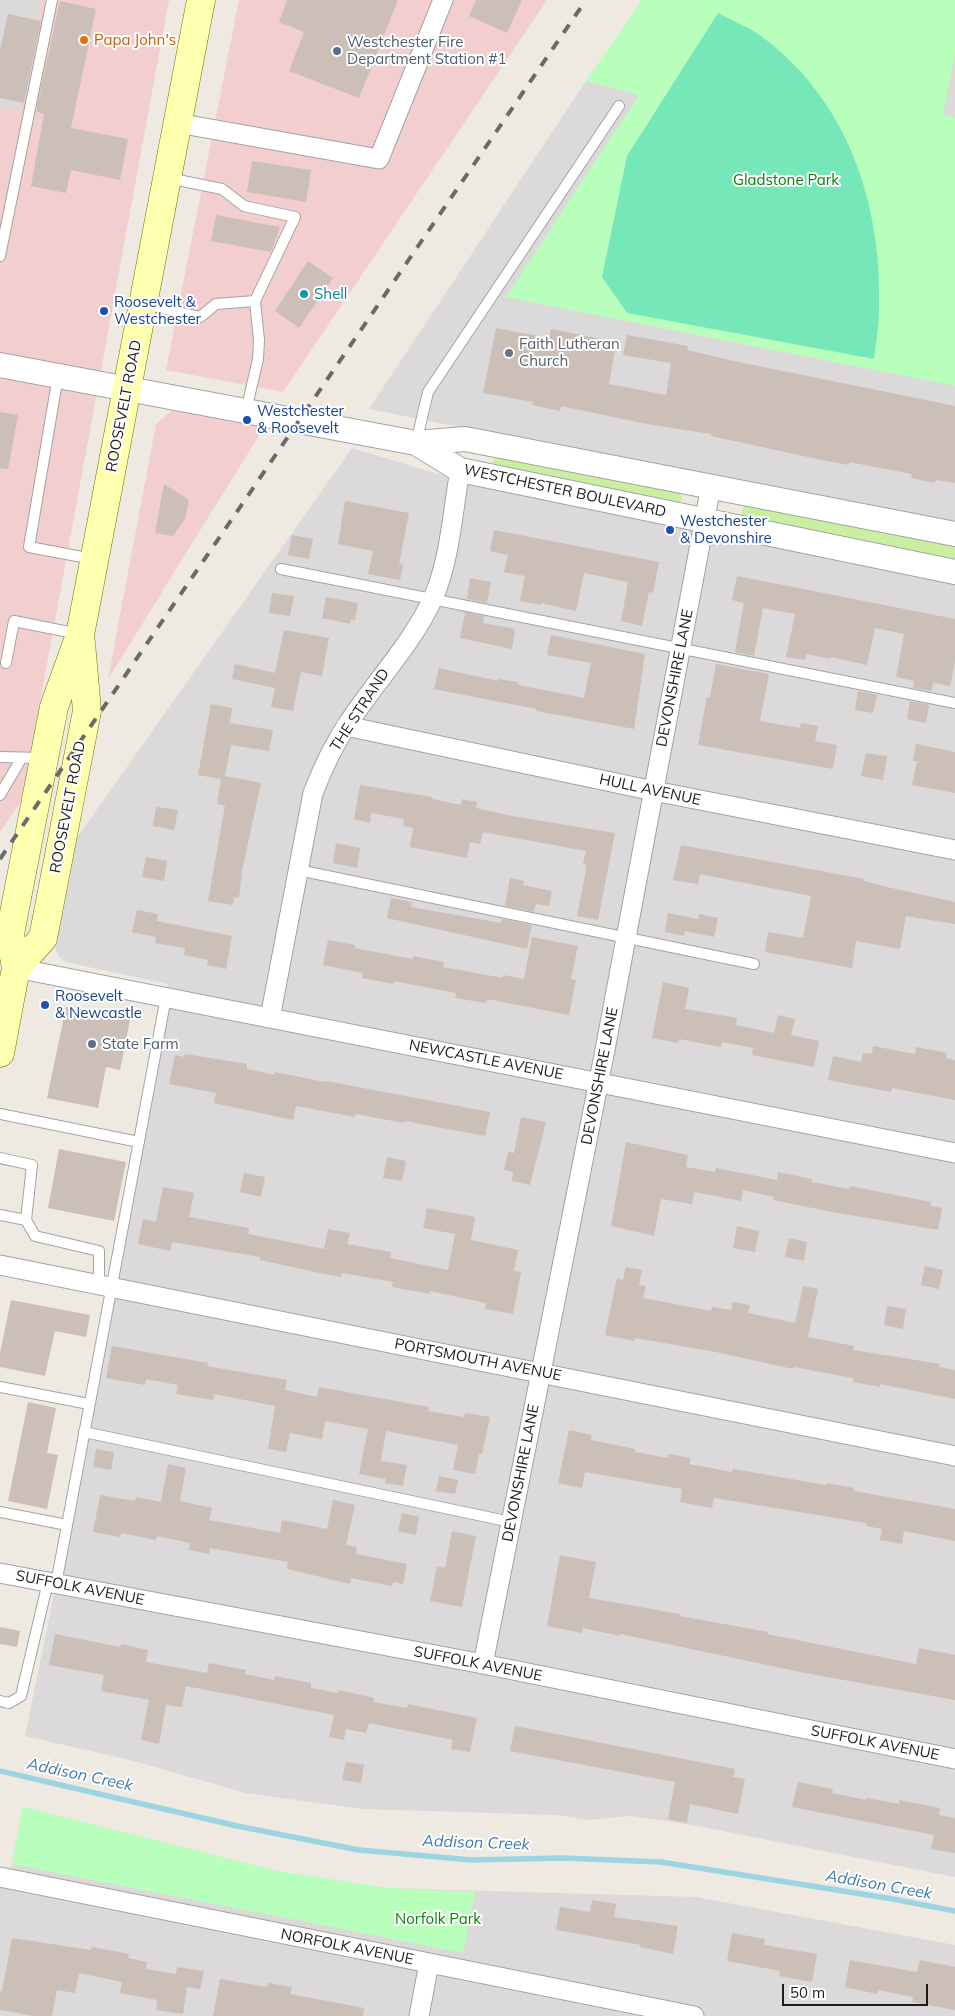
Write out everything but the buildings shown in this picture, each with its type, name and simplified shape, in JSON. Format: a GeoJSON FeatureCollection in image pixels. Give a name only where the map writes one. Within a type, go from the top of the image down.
{"type":"FeatureCollection","features":[{"type":"Feature","properties":{"kind":"main road","name":"ROOSEVELT ROAD"},"geometry":{"type":"LineString","coordinates":[[0,1053],[16,968],[10,934],[33,758],[80,634],[201,0]]}},
{"type":"Feature","properties":{"kind":"main road","name":"ROOSEVELT ROAD"},"geometry":{"type":"LineString","coordinates":[[16,968],[43,938],[87,711],[80,634]]}},
{"type":"Feature","properties":{"kind":"street"},"geometry":{"type":"LineString","coordinates":[[177,123],[379,159],[444,0]]}},
{"type":"Feature","properties":{"kind":"street","name":"WESTCHESTER BOULEVARD"},"geometry":{"type":"LineString","coordinates":[[0,365],[416,443],[465,439],[955,534]]}},
{"type":"Feature","properties":{"kind":"street","name":"WESTCHESTER BOULEVARD"},"geometry":{"type":"LineString","coordinates":[[416,443],[460,470],[955,572]]}},
{"type":"Feature","properties":{"kind":"street","name":"THE STRAND"},"geometry":{"type":"LineString","coordinates":[[270,1018],[313,793],[323,769],[346,726],[412,633],[433,598],[444,558],[460,470]]}},
{"type":"Feature","properties":{"kind":"street","name":"DEVONSHIRE LANE"},"geometry":{"type":"LineString","coordinates":[[483,1664],[599,1083],[711,486]]}},
{"type":"Feature","properties":{"kind":"street","name":"HULL AVENUE"},"geometry":{"type":"LineString","coordinates":[[346,726],[654,791],[955,850]]}},
{"type":"Feature","properties":{"kind":"street","name":"NEWCASTLE AVENUE"},"geometry":{"type":"LineString","coordinates":[[16,968],[955,1153]]}},
{"type":"Feature","properties":{"kind":"street","name":"PORTSMOUTH AVENUE"},"geometry":{"type":"LineString","coordinates":[[0,1265],[955,1456]]}},
{"type":"Feature","properties":{"kind":"street","name":"SUFFOLK AVENUE"},"geometry":{"type":"LineString","coordinates":[[0,1573],[483,1664],[955,1759]]}},
{"type":"Feature","properties":{"kind":"street","name":"NORFOLK AVENUE"},"geometry":{"type":"LineString","coordinates":[[0,1877],[694,2016]]}},
{"type":"Feature","properties":{"kind":"street"},"geometry":{"type":"LineString","coordinates":[[419,2016],[429,1963]]}},
{"type":"Feature","properties":{"kind":"lane"},"geometry":{"type":"LineString","coordinates":[[0,256],[52,0]]}},
{"type":"Feature","properties":{"kind":"lane"},"geometry":{"type":"LineString","coordinates":[[416,443],[428,392],[618,106]]}},
{"type":"Feature","properties":{"kind":"lane"},"geometry":{"type":"LineString","coordinates":[[167,178],[222,189],[244,206],[295,217],[255,301],[259,340],[258,359],[246,411]]}},
{"type":"Feature","properties":{"kind":"lane"},"geometry":{"type":"LineString","coordinates":[[143,304],[200,317],[216,304],[255,301]]}},
{"type":"Feature","properties":{"kind":"lane"},"geometry":{"type":"LineString","coordinates":[[58,376],[29,547],[95,560]]}},
{"type":"Feature","properties":{"kind":"lane"},"geometry":{"type":"LineString","coordinates":[[281,569],[955,703]]}},
{"type":"Feature","properties":{"kind":"lane"},"geometry":{"type":"LineString","coordinates":[[6,663],[14,621],[80,634]]}},
{"type":"Feature","properties":{"kind":"lane"},"geometry":{"type":"LineString","coordinates":[[0,757],[33,758]]}},
{"type":"Feature","properties":{"kind":"lane"},"geometry":{"type":"LineString","coordinates":[[0,794],[33,758]]}},
{"type":"Feature","properties":{"kind":"lane"},"geometry":{"type":"LineString","coordinates":[[298,870],[754,964]]}},
{"type":"Feature","properties":{"kind":"lane"},"geometry":{"type":"LineString","coordinates":[[0,1701],[9,1703],[21,1696],[67,1525],[89,1404],[105,1286],[139,1142],[166,997]]}},
{"type":"Feature","properties":{"kind":"lane"},"geometry":{"type":"LineString","coordinates":[[0,1114],[139,1142]]}},
{"type":"Feature","properties":{"kind":"lane"},"geometry":{"type":"LineString","coordinates":[[0,1158],[32,1165],[26,1220],[35,1236],[99,1251],[105,1286]]}},
{"type":"Feature","properties":{"kind":"lane"},"geometry":{"type":"LineString","coordinates":[[0,1215],[26,1220]]}},
{"type":"Feature","properties":{"kind":"lane"},"geometry":{"type":"LineString","coordinates":[[0,1387],[89,1404]]}},
{"type":"Feature","properties":{"kind":"lane"},"geometry":{"type":"LineString","coordinates":[[84,1432],[511,1522]]}},
{"type":"Feature","properties":{"kind":"lane"},"geometry":{"type":"LineString","coordinates":[[0,1512],[67,1525]]}},
{"type":"Feature","properties":{"kind":"shaded area"},"geometry":{"type":"Polygon","coordinates":[[[0,0],[42,0],[20,111],[0,108],[0,0]]]}},
{"type":"Feature","properties":{"kind":"shaded area"},"geometry":{"type":"Polygon","coordinates":[[[42,0],[169,0],[22,800],[0,832],[0,108],[20,111],[42,0]]]}},
{"type":"Feature","properties":{"kind":"shaded area"},"geometry":{"type":"Polygon","coordinates":[[[239,0],[547,0],[283,392],[166,370],[239,0]]]}},
{"type":"Feature","properties":{"kind":"shaded area"},"geometry":{"type":"Polygon","coordinates":[[[642,0],[955,0],[955,525],[369,409],[586,81],[642,0]]]}},
{"type":"Feature","properties":{"kind":"shaded area"},"geometry":{"type":"Polygon","coordinates":[[[176,407],[268,421],[108,679],[156,424],[176,407]]]}},
{"type":"Feature","properties":{"kind":"shaded area"},"geometry":{"type":"Polygon","coordinates":[[[352,448],[488,489],[955,581],[955,1877],[692,1825],[631,1816],[588,1820],[557,1815],[362,1809],[246,1793],[134,1761],[25,1736],[56,1584],[168,984],[65,962],[59,957],[55,947],[74,842],[352,448]]]}},
{"type":"Feature","properties":{"kind":"shaded area"},"geometry":{"type":"Polygon","coordinates":[[[23,1807],[277,1871],[387,1888],[696,1897],[955,1945],[955,2016],[0,2016],[0,1877],[9,1878],[23,1807]]]}},
{"type":"Feature","properties":{"kind":"green space","name":"Gladstone Park"},"geometry":{"type":"Polygon","coordinates":[[[642,0],[955,0],[955,52],[943,115],[955,118],[955,386],[506,297],[639,95],[586,81],[642,0]]]}},
{"type":"Feature","properties":{"kind":"green space"},"geometry":{"type":"Polygon","coordinates":[[[718,13],[758,34],[789,60],[815,89],[836,121],[853,156],[866,193],[874,231],[879,271],[879,316],[874,359],[627,313],[602,277],[627,156],[718,13]]]}},
{"type":"Feature","properties":{"kind":"green space"},"geometry":{"type":"Polygon","coordinates":[[[495,457],[681,493],[682,499],[678,504],[494,468],[493,462],[495,457]]]}},
{"type":"Feature","properties":{"kind":"green space"},"geometry":{"type":"Polygon","coordinates":[[[749,504],[955,544],[955,561],[741,516],[743,506],[749,504]]]}},
{"type":"Feature","properties":{"kind":"green space","name":"Norfolk Park"},"geometry":{"type":"Polygon","coordinates":[[[23,1807],[277,1871],[387,1888],[475,1892],[463,1953],[12,1864],[23,1807]]]}},
{"type":"Feature","properties":{"kind":"waterway","name":"Addison Creek"},"geometry":{"type":"LineString","coordinates":[[0,1771],[237,1826],[359,1850],[472,1860],[562,1858],[661,1862],[893,1899],[955,1911]]}},
{"type":"Feature","properties":{"kind":"railway"},"geometry":{"type":"LineString","coordinates":[[0,859],[586,0]]}},
{"type":"Feature","properties":{"kind":"place","name":"Papa John's"},"geometry":{"type":"Point","coordinates":[84,40]}},
{"type":"Feature","properties":{"kind":"place","name":"Westchester Fire Department Station #1"},"geometry":{"type":"Point","coordinates":[337,51]}},
{"type":"Feature","properties":{"kind":"place","name":"Shell"},"geometry":{"type":"Point","coordinates":[304,294]}},
{"type":"Feature","properties":{"kind":"place","name":"Roosevelt & Westchester"},"geometry":{"type":"Point","coordinates":[104,311]}},
{"type":"Feature","properties":{"kind":"place","name":"Faith Lutheran Church"},"geometry":{"type":"Point","coordinates":[509,353]}},
{"type":"Feature","properties":{"kind":"place","name":"Westchester & Roosevelt"},"geometry":{"type":"Point","coordinates":[247,420]}},
{"type":"Feature","properties":{"kind":"place","name":"Westchester & Devonshire"},"geometry":{"type":"Point","coordinates":[670,530]}},
{"type":"Feature","properties":{"kind":"place","name":"Roosevelt & Newcastle"},"geometry":{"type":"Point","coordinates":[45,1005]}},
{"type":"Feature","properties":{"kind":"place","name":"State Farm"},"geometry":{"type":"Point","coordinates":[92,1044]}}]}
